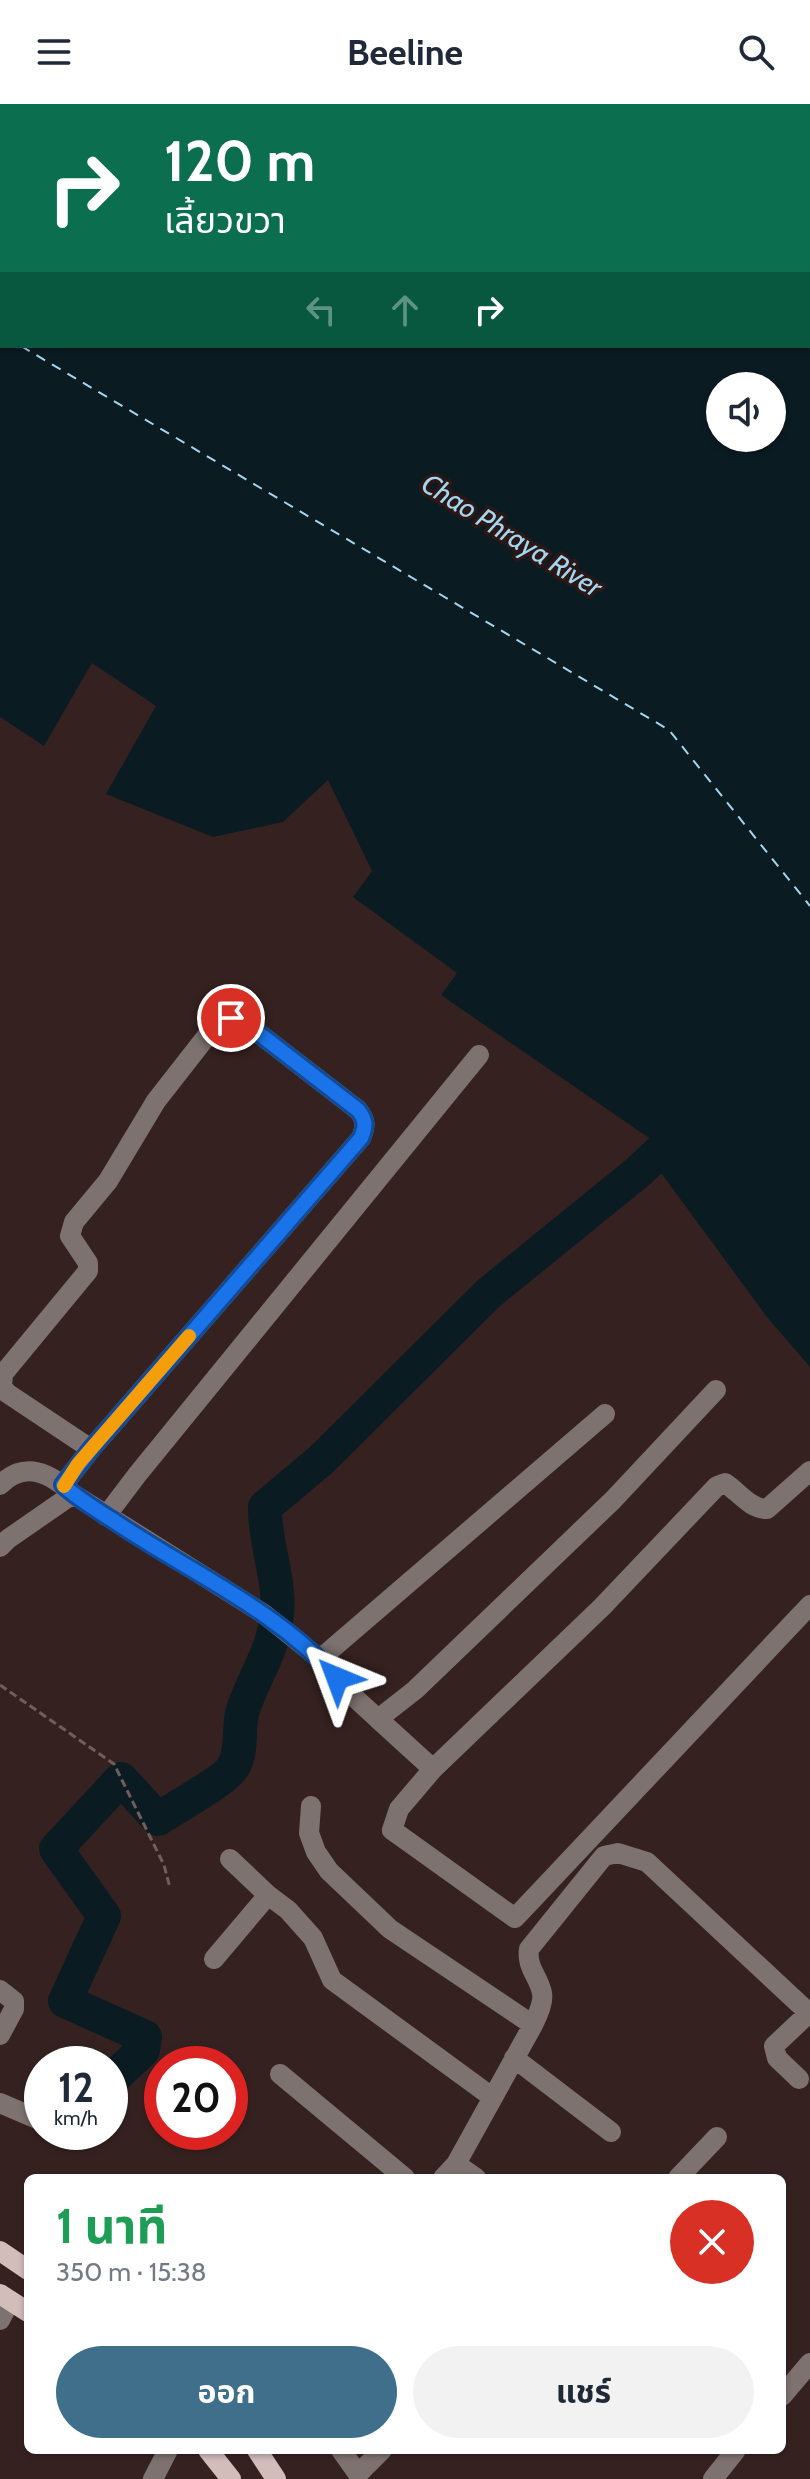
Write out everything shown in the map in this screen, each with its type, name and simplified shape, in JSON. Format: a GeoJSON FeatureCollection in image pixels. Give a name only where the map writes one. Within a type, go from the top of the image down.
{"type":"FeatureCollection","features":[{"type":"Feature","properties":{"kind":"main road"},"geometry":{"type":"LineString","coordinates":[[0,2251],[24,2267]]}},
{"type":"Feature","properties":{"kind":"main road"},"geometry":{"type":"LineString","coordinates":[[211,2454],[231,2479]]}},
{"type":"Feature","properties":{"kind":"main road"},"geometry":{"type":"LineString","coordinates":[[260,2454],[276,2479]]}},
{"type":"Feature","properties":{"kind":"street"},"geometry":{"type":"LineString","coordinates":[[0,1547],[68,1490],[91,1449],[361,1138],[366,1127],[365,1119],[358,1110],[236,1019],[224,1019],[217,1023],[156,1101],[108,1181],[74,1222],[70,1236],[88,1263],[88,1271],[3,1374],[2,1386],[7,1393],[91,1449]]}},
{"type":"Feature","properties":{"kind":"street"},"geometry":{"type":"LineString","coordinates":[[106,1516],[479,1055]]}},
{"type":"Feature","properties":{"kind":"street"},"geometry":{"type":"LineString","coordinates":[[378,1719],[415,1690],[591,1521],[716,1390]]}},
{"type":"Feature","properties":{"kind":"street"},"geometry":{"type":"LineString","coordinates":[[320,1659],[605,1414]]}},
{"type":"Feature","properties":{"kind":"street"},"geometry":{"type":"LineString","coordinates":[[0,1485],[11,1474],[23,1470],[41,1473],[264,1614],[320,1659],[378,1719],[433,1769]]}},
{"type":"Feature","properties":{"kind":"street"},"geometry":{"type":"LineString","coordinates":[[810,1471],[767,1509],[759,1509],[725,1483],[717,1486],[602,1607],[433,1769],[399,1809],[392,1830],[515,1918],[810,1605]]}},
{"type":"Feature","properties":{"kind":"street"},"geometry":{"type":"LineString","coordinates":[[311,1806],[309,1833],[316,1852],[329,1871],[390,1929],[533,2025]]}},
{"type":"Feature","properties":{"kind":"street"},"geometry":{"type":"LineString","coordinates":[[450,2171],[533,2025],[542,2001],[542,1991],[527,1959],[529,1949],[604,1856],[618,1853],[647,1862],[807,2006],[774,2046],[777,2058],[799,2079]]}},
{"type":"Feature","properties":{"kind":"street"},"geometry":{"type":"LineString","coordinates":[[230,1859],[288,1910],[313,1938],[332,1980],[492,2097]]}},
{"type":"Feature","properties":{"kind":"street"},"geometry":{"type":"LineString","coordinates":[[214,1959],[268,1895]]}},
{"type":"Feature","properties":{"kind":"street"},"geometry":{"type":"LineString","coordinates":[[0,1990],[14,2001],[14,2009],[0,2035]]}},
{"type":"Feature","properties":{"kind":"street"},"geometry":{"type":"LineString","coordinates":[[514,2058],[611,2132]]}},
{"type":"Feature","properties":{"kind":"street"},"geometry":{"type":"LineString","coordinates":[[280,2074],[400,2174]]}},
{"type":"Feature","properties":{"kind":"street"},"geometry":{"type":"LineString","coordinates":[[0,2103],[24,2113]]}},
{"type":"Feature","properties":{"kind":"street"},"geometry":{"type":"LineString","coordinates":[[682,2174],[717,2137]]}},
{"type":"Feature","properties":{"kind":"street"},"geometry":{"type":"LineString","coordinates":[[0,2320],[13,2302]]}},
{"type":"Feature","properties":{"kind":"street"},"geometry":{"type":"LineString","coordinates":[[786,2391],[810,2363]]}},
{"type":"Feature","properties":{"kind":"street"},"geometry":{"type":"LineString","coordinates":[[153,2479],[166,2454]]}},
{"type":"Feature","properties":{"kind":"street"},"geometry":{"type":"LineString","coordinates":[[344,2454],[358,2474],[378,2454]]}},
{"type":"Feature","properties":{"kind":"street"},"geometry":{"type":"LineString","coordinates":[[713,2479],[733,2454]]}},
{"type":"Feature","properties":{"kind":"path"},"geometry":{"type":"LineString","coordinates":[[0,1685],[114,1764],[164,1865],[170,1888]]}},
{"type":"Feature","properties":{"kind":"water","name":"Chao Phraya River"},"geometry":{"type":"Polygon","coordinates":[[[0,348],[810,348],[810,1367],[767,1317],[642,1147],[652,1140],[441,995],[457,973],[353,897],[372,871],[328,780],[283,822],[213,837],[106,794],[156,706],[92,663],[44,746],[0,717],[0,348]]]}},
{"type":"Feature","properties":{"kind":"waterway"},"geometry":{"type":"LineString","coordinates":[[128,2064],[143,2050],[145,2037],[65,2001],[104,1916],[56,1849],[121,1779],[158,1819],[229,1772],[238,1754],[242,1713],[270,1646],[276,1622],[277,1593],[265,1507],[321,1460],[489,1293],[638,1172],[684,1129]]}},
{"type":"Feature","properties":{"kind":"ferry route"},"geometry":{"type":"LineString","coordinates":[[24,348],[669,730],[810,906]]}},
{"type":"Feature","properties":{"kind":"slow traffic"},"geometry":{"type":"LineString","coordinates":[[64,1486],[78,1464],[189,1336]]}},
{"type":"Feature","properties":{"kind":"route"},"geometry":{"type":"LineString","coordinates":[[231,1018],[244,1022],[358,1110],[365,1119],[366,1127],[361,1138],[63,1485],[126,1530],[264,1614],[320,1659],[337,1678]]}}]}
